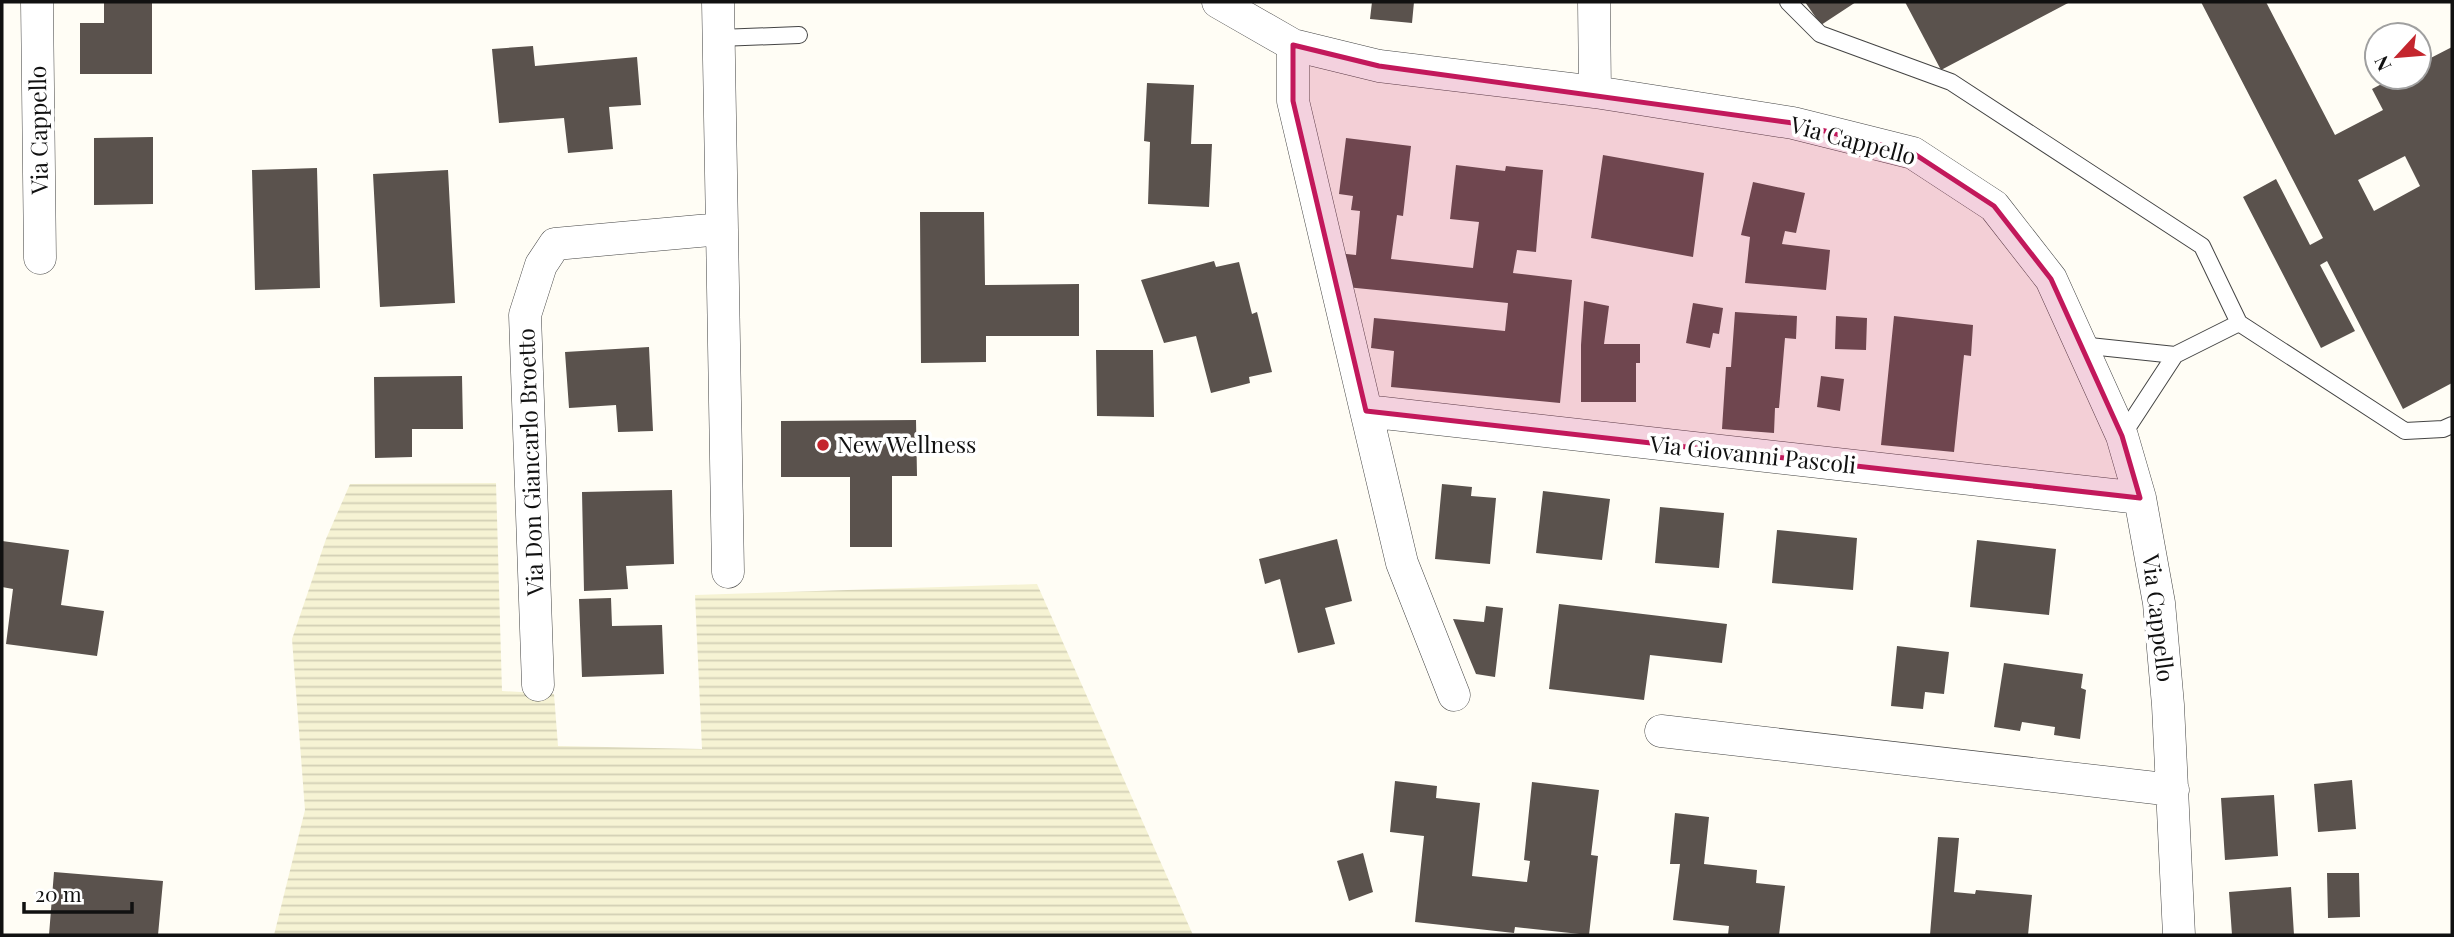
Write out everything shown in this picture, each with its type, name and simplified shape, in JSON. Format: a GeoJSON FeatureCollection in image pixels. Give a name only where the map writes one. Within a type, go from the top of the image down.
{"type":"FeatureCollection","features":[{"type":"Feature","properties":{"kind":"street","name":"Via Cappello"},"geometry":{"type":"LineString","coordinates":[[37,2],[40,258]]}},
{"type":"Feature","properties":{"kind":"street"},"geometry":{"type":"LineString","coordinates":[[718,2],[727,572]]}},
{"type":"Feature","properties":{"kind":"street","name":"Via Cappello"},"geometry":{"type":"LineString","coordinates":[[1218,2],[1293,45],[1379,66],[1595,92],[1793,124],[1913,153],[1994,206],[2051,279],[2122,436],[2140,498],[2159,603],[2173,790],[2179,935]]}},
{"type":"Feature","properties":{"kind":"street"},"geometry":{"type":"LineString","coordinates":[[1594,2],[1595,92]]}},
{"type":"Feature","properties":{"kind":"street"},"geometry":{"type":"LineString","coordinates":[[1293,45],[1293,101],[1402,563],[1454,695]]}},
{"type":"Feature","properties":{"kind":"street","name":"Via Don Giancarlo Broetto"},"geometry":{"type":"LineString","coordinates":[[538,685],[525,315],[541,265],[555,244],[721,229]]}},
{"type":"Feature","properties":{"kind":"street","name":"Via Giovanni Pascoli"},"geometry":{"type":"LineString","coordinates":[[1366,411],[2140,498]]}},
{"type":"Feature","properties":{"kind":"street"},"geometry":{"type":"LineString","coordinates":[[1661,731],[2173,790]]}},
{"type":"Feature","properties":{"kind":"lane"},"geometry":{"type":"LineString","coordinates":[[1788,2],[1821,34],[1951,82],[2202,246],[2239,323],[2405,431],[2443,429],[2452,425]]}},
{"type":"Feature","properties":{"kind":"lane"},"geometry":{"type":"LineString","coordinates":[[719,38],[799,35]]}},
{"type":"Feature","properties":{"kind":"lane"},"geometry":{"type":"LineString","coordinates":[[2122,436],[2175,355],[2239,323]]}},
{"type":"Feature","properties":{"kind":"lane"},"geometry":{"type":"LineString","coordinates":[[2080,345],[2175,355]]}},
{"type":"Feature","properties":{"kind":"highlighted area"},"geometry":{"type":"Polygon","coordinates":[[[1293,45],[1379,66],[1793,123],[1913,153],[1994,206],[2051,279],[2122,436],[2140,498],[1366,411],[1293,101],[1293,45]]]}},
{"type":"Feature","properties":{"kind":"shaded area"},"geometry":{"type":"Polygon","coordinates":[[[496,483],[502,691],[554,694],[558,746],[702,749],[695,595],[1037,584],[1193,935],[274,935],[305,810],[292,639],[326,539],[350,484],[496,483]]]}},
{"type":"Feature","properties":{"kind":"building"},"geometry":{"type":"Polygon","coordinates":[[[104,2],[152,2],[152,74],[80,74],[80,23],[104,23],[104,2]]]}},
{"type":"Feature","properties":{"kind":"building"},"geometry":{"type":"Polygon","coordinates":[[[1372,2],[1414,2],[1412,23],[1370,19],[1372,2]]]}},
{"type":"Feature","properties":{"kind":"building"},"geometry":{"type":"Polygon","coordinates":[[[1805,2],[1856,2],[1821,25],[1805,2]]]}},
{"type":"Feature","properties":{"kind":"building"},"geometry":{"type":"Polygon","coordinates":[[[1905,2],[2070,2],[1941,70],[1905,2]]]}},
{"type":"Feature","properties":{"kind":"building"},"geometry":{"type":"Polygon","coordinates":[[[2201,2],[2266,2],[2335,135],[2383,110],[2373,91],[2433,91],[2433,57],[2452,47],[2452,383],[2403,409],[2327,261],[2320,265],[2355,331],[2321,348],[2243,197],[2276,179],[2310,245],[2323,238],[2201,2]],[[2405,156],[2358,180],[2374,211],[2420,186],[2405,156]]]}},
{"type":"Feature","properties":{"kind":"building"},"geometry":{"type":"Polygon","coordinates":[[[533,46],[535,66],[637,57],[641,105],[609,107],[613,149],[568,153],[564,118],[499,123],[492,49],[533,46]]]}},
{"type":"Feature","properties":{"kind":"building"},"geometry":{"type":"Polygon","coordinates":[[[1147,83],[1194,85],[1191,144],[1212,144],[1209,207],[1148,204],[1150,142],[1144,141],[1147,83]]]}},
{"type":"Feature","properties":{"kind":"building"},"geometry":{"type":"Polygon","coordinates":[[[153,137],[153,204],[94,205],[94,138],[153,137]]]}},
{"type":"Feature","properties":{"kind":"building"},"geometry":{"type":"Polygon","coordinates":[[[1346,138],[1411,146],[1403,216],[1397,215],[1391,259],[1473,268],[1479,222],[1450,219],[1456,165],[1505,171],[1506,166],[1543,170],[1536,252],[1517,250],[1513,273],[1572,280],[1560,403],[1391,387],[1394,351],[1371,348],[1374,318],[1505,331],[1508,303],[1346,287],[1337,253],[1356,255],[1360,211],[1351,210],[1353,196],[1339,194],[1346,138]]]}},
{"type":"Feature","properties":{"kind":"building"},"geometry":{"type":"Polygon","coordinates":[[[1603,155],[1704,173],[1693,257],[1591,238],[1603,155]]]}},
{"type":"Feature","properties":{"kind":"building"},"geometry":{"type":"Polygon","coordinates":[[[317,168],[320,288],[255,290],[252,170],[317,168]]]}},
{"type":"Feature","properties":{"kind":"building"},"geometry":{"type":"Polygon","coordinates":[[[448,170],[455,303],[380,307],[373,174],[448,170]]]}},
{"type":"Feature","properties":{"kind":"building"},"geometry":{"type":"Polygon","coordinates":[[[1753,182],[1805,193],[1796,233],[1785,231],[1782,244],[1830,250],[1826,290],[1745,283],[1750,237],[1741,235],[1753,182]]]}},
{"type":"Feature","properties":{"kind":"building"},"geometry":{"type":"Polygon","coordinates":[[[920,212],[984,212],[985,285],[1079,284],[1079,336],[986,336],[986,362],[921,363],[920,212]]]}},
{"type":"Feature","properties":{"kind":"building"},"geometry":{"type":"Polygon","coordinates":[[[1214,261],[1216,267],[1239,262],[1252,314],[1257,312],[1272,372],[1249,377],[1250,383],[1211,393],[1196,336],[1164,343],[1141,280],[1214,261]]]}},
{"type":"Feature","properties":{"kind":"building"},"geometry":{"type":"Polygon","coordinates":[[[1584,301],[1609,306],[1604,344],[1640,344],[1640,363],[1636,363],[1636,402],[1581,402],[1584,301]]]}},
{"type":"Feature","properties":{"kind":"building"},"geometry":{"type":"Polygon","coordinates":[[[1693,303],[1723,308],[1719,334],[1713,333],[1710,348],[1686,343],[1693,303]]]}},
{"type":"Feature","properties":{"kind":"building"},"geometry":{"type":"Polygon","coordinates":[[[1735,312],[1797,316],[1796,339],[1785,338],[1774,433],[1722,429],[1726,367],[1731,367],[1735,312]]]}},
{"type":"Feature","properties":{"kind":"building"},"geometry":{"type":"Polygon","coordinates":[[[1836,316],[1867,318],[1866,350],[1835,349],[1836,316]]]}},
{"type":"Feature","properties":{"kind":"building"},"geometry":{"type":"Polygon","coordinates":[[[1894,316],[1973,325],[1971,356],[1964,355],[1954,452],[1881,445],[1894,316]]]}},
{"type":"Feature","properties":{"kind":"building"},"geometry":{"type":"Polygon","coordinates":[[[649,347],[653,431],[618,432],[616,405],[569,408],[565,352],[649,347]]]}},
{"type":"Feature","properties":{"kind":"building"},"geometry":{"type":"Polygon","coordinates":[[[1096,350],[1153,350],[1154,417],[1097,416],[1096,350]]]}},
{"type":"Feature","properties":{"kind":"building"},"geometry":{"type":"Polygon","coordinates":[[[462,376],[463,429],[412,429],[412,457],[375,458],[374,377],[462,376]]]}},
{"type":"Feature","properties":{"kind":"building"},"geometry":{"type":"Polygon","coordinates":[[[1821,376],[1844,379],[1840,411],[1817,407],[1821,376]]]}},
{"type":"Feature","properties":{"kind":"building"},"geometry":{"type":"Polygon","coordinates":[[[916,420],[917,476],[892,476],[892,547],[850,547],[850,477],[781,477],[781,421],[916,420]]]}},
{"type":"Feature","properties":{"kind":"building"},"geometry":{"type":"Polygon","coordinates":[[[1442,484],[1472,487],[1471,496],[1496,498],[1490,564],[1435,559],[1442,484]]]}},
{"type":"Feature","properties":{"kind":"building"},"geometry":{"type":"Polygon","coordinates":[[[672,490],[674,564],[626,566],[628,589],[584,591],[582,492],[672,490]]]}},
{"type":"Feature","properties":{"kind":"building"},"geometry":{"type":"Polygon","coordinates":[[[1543,491],[1610,499],[1602,560],[1536,553],[1543,491]]]}},
{"type":"Feature","properties":{"kind":"building"},"geometry":{"type":"Polygon","coordinates":[[[1660,507],[1724,513],[1719,568],[1655,563],[1660,507]]]}},
{"type":"Feature","properties":{"kind":"building"},"geometry":{"type":"Polygon","coordinates":[[[1777,530],[1857,538],[1853,590],[1772,583],[1777,530]]]}},
{"type":"Feature","properties":{"kind":"building"},"geometry":{"type":"Polygon","coordinates":[[[1337,539],[1352,601],[1325,608],[1335,644],[1298,653],[1280,579],[1265,584],[1259,559],[1337,539]]]}},
{"type":"Feature","properties":{"kind":"building"},"geometry":{"type":"Polygon","coordinates":[[[1977,540],[2056,549],[2049,615],[1970,607],[1977,540]]]}},
{"type":"Feature","properties":{"kind":"building"},"geometry":{"type":"Polygon","coordinates":[[[2,541],[69,550],[61,605],[104,611],[97,656],[6,644],[13,589],[2,587],[2,541]]]}},
{"type":"Feature","properties":{"kind":"building"},"geometry":{"type":"Polygon","coordinates":[[[611,598],[612,626],[662,625],[664,674],[582,677],[579,599],[611,598]]]}},
{"type":"Feature","properties":{"kind":"building"},"geometry":{"type":"Polygon","coordinates":[[[1559,604],[1727,624],[1722,663],[1650,655],[1644,700],[1549,689],[1559,604]]]}},
{"type":"Feature","properties":{"kind":"building"},"geometry":{"type":"Polygon","coordinates":[[[1486,606],[1503,608],[1495,677],[1476,674],[1453,619],[1484,622],[1486,606]]]}},
{"type":"Feature","properties":{"kind":"building"},"geometry":{"type":"Polygon","coordinates":[[[1897,646],[1949,652],[1944,694],[1925,692],[1923,709],[1891,706],[1897,646]]]}},
{"type":"Feature","properties":{"kind":"building"},"geometry":{"type":"Polygon","coordinates":[[[2004,663],[2083,674],[2081,688],[2086,690],[2080,739],[2054,735],[2055,727],[2022,722],[2020,731],[1994,727],[2004,663]]]}},
{"type":"Feature","properties":{"kind":"building"},"geometry":{"type":"Polygon","coordinates":[[[2352,780],[2356,829],[2318,832],[2314,784],[2352,780]]]}},
{"type":"Feature","properties":{"kind":"building"},"geometry":{"type":"Polygon","coordinates":[[[1395,781],[1437,786],[1436,798],[1480,803],[1472,876],[1527,882],[1530,861],[1524,860],[1532,782],[1599,790],[1591,855],[1598,856],[1589,935],[1515,927],[1514,933],[1415,922],[1424,836],[1390,832],[1395,781]]]}},
{"type":"Feature","properties":{"kind":"building"},"geometry":{"type":"Polygon","coordinates":[[[2274,795],[2278,856],[2225,860],[2221,798],[2274,795]]]}},
{"type":"Feature","properties":{"kind":"building"},"geometry":{"type":"Polygon","coordinates":[[[1675,813],[1709,817],[1704,864],[1757,870],[1756,883],[1785,886],[1779,935],[1728,935],[1729,926],[1673,920],[1680,864],[1670,864],[1675,813]]]}},
{"type":"Feature","properties":{"kind":"building"},"geometry":{"type":"Polygon","coordinates":[[[1938,837],[1959,838],[1954,892],[1975,894],[1976,890],[2032,895],[2028,935],[1930,935],[1938,837]]]}},
{"type":"Feature","properties":{"kind":"building"},"geometry":{"type":"Polygon","coordinates":[[[1363,853],[1373,892],[1349,901],[1337,861],[1363,853]]]}},
{"type":"Feature","properties":{"kind":"building"},"geometry":{"type":"Polygon","coordinates":[[[54,872],[163,881],[158,935],[49,935],[54,872]]]}},
{"type":"Feature","properties":{"kind":"building"},"geometry":{"type":"Polygon","coordinates":[[[2327,873],[2359,873],[2360,917],[2328,918],[2327,873]]]}},
{"type":"Feature","properties":{"kind":"building"},"geometry":{"type":"Polygon","coordinates":[[[2291,887],[2294,935],[2232,935],[2229,892],[2291,887]]]}},
{"type":"Feature","properties":{"kind":"place","name":"New Wellness"},"geometry":{"type":"Point","coordinates":[823,445]}}]}
